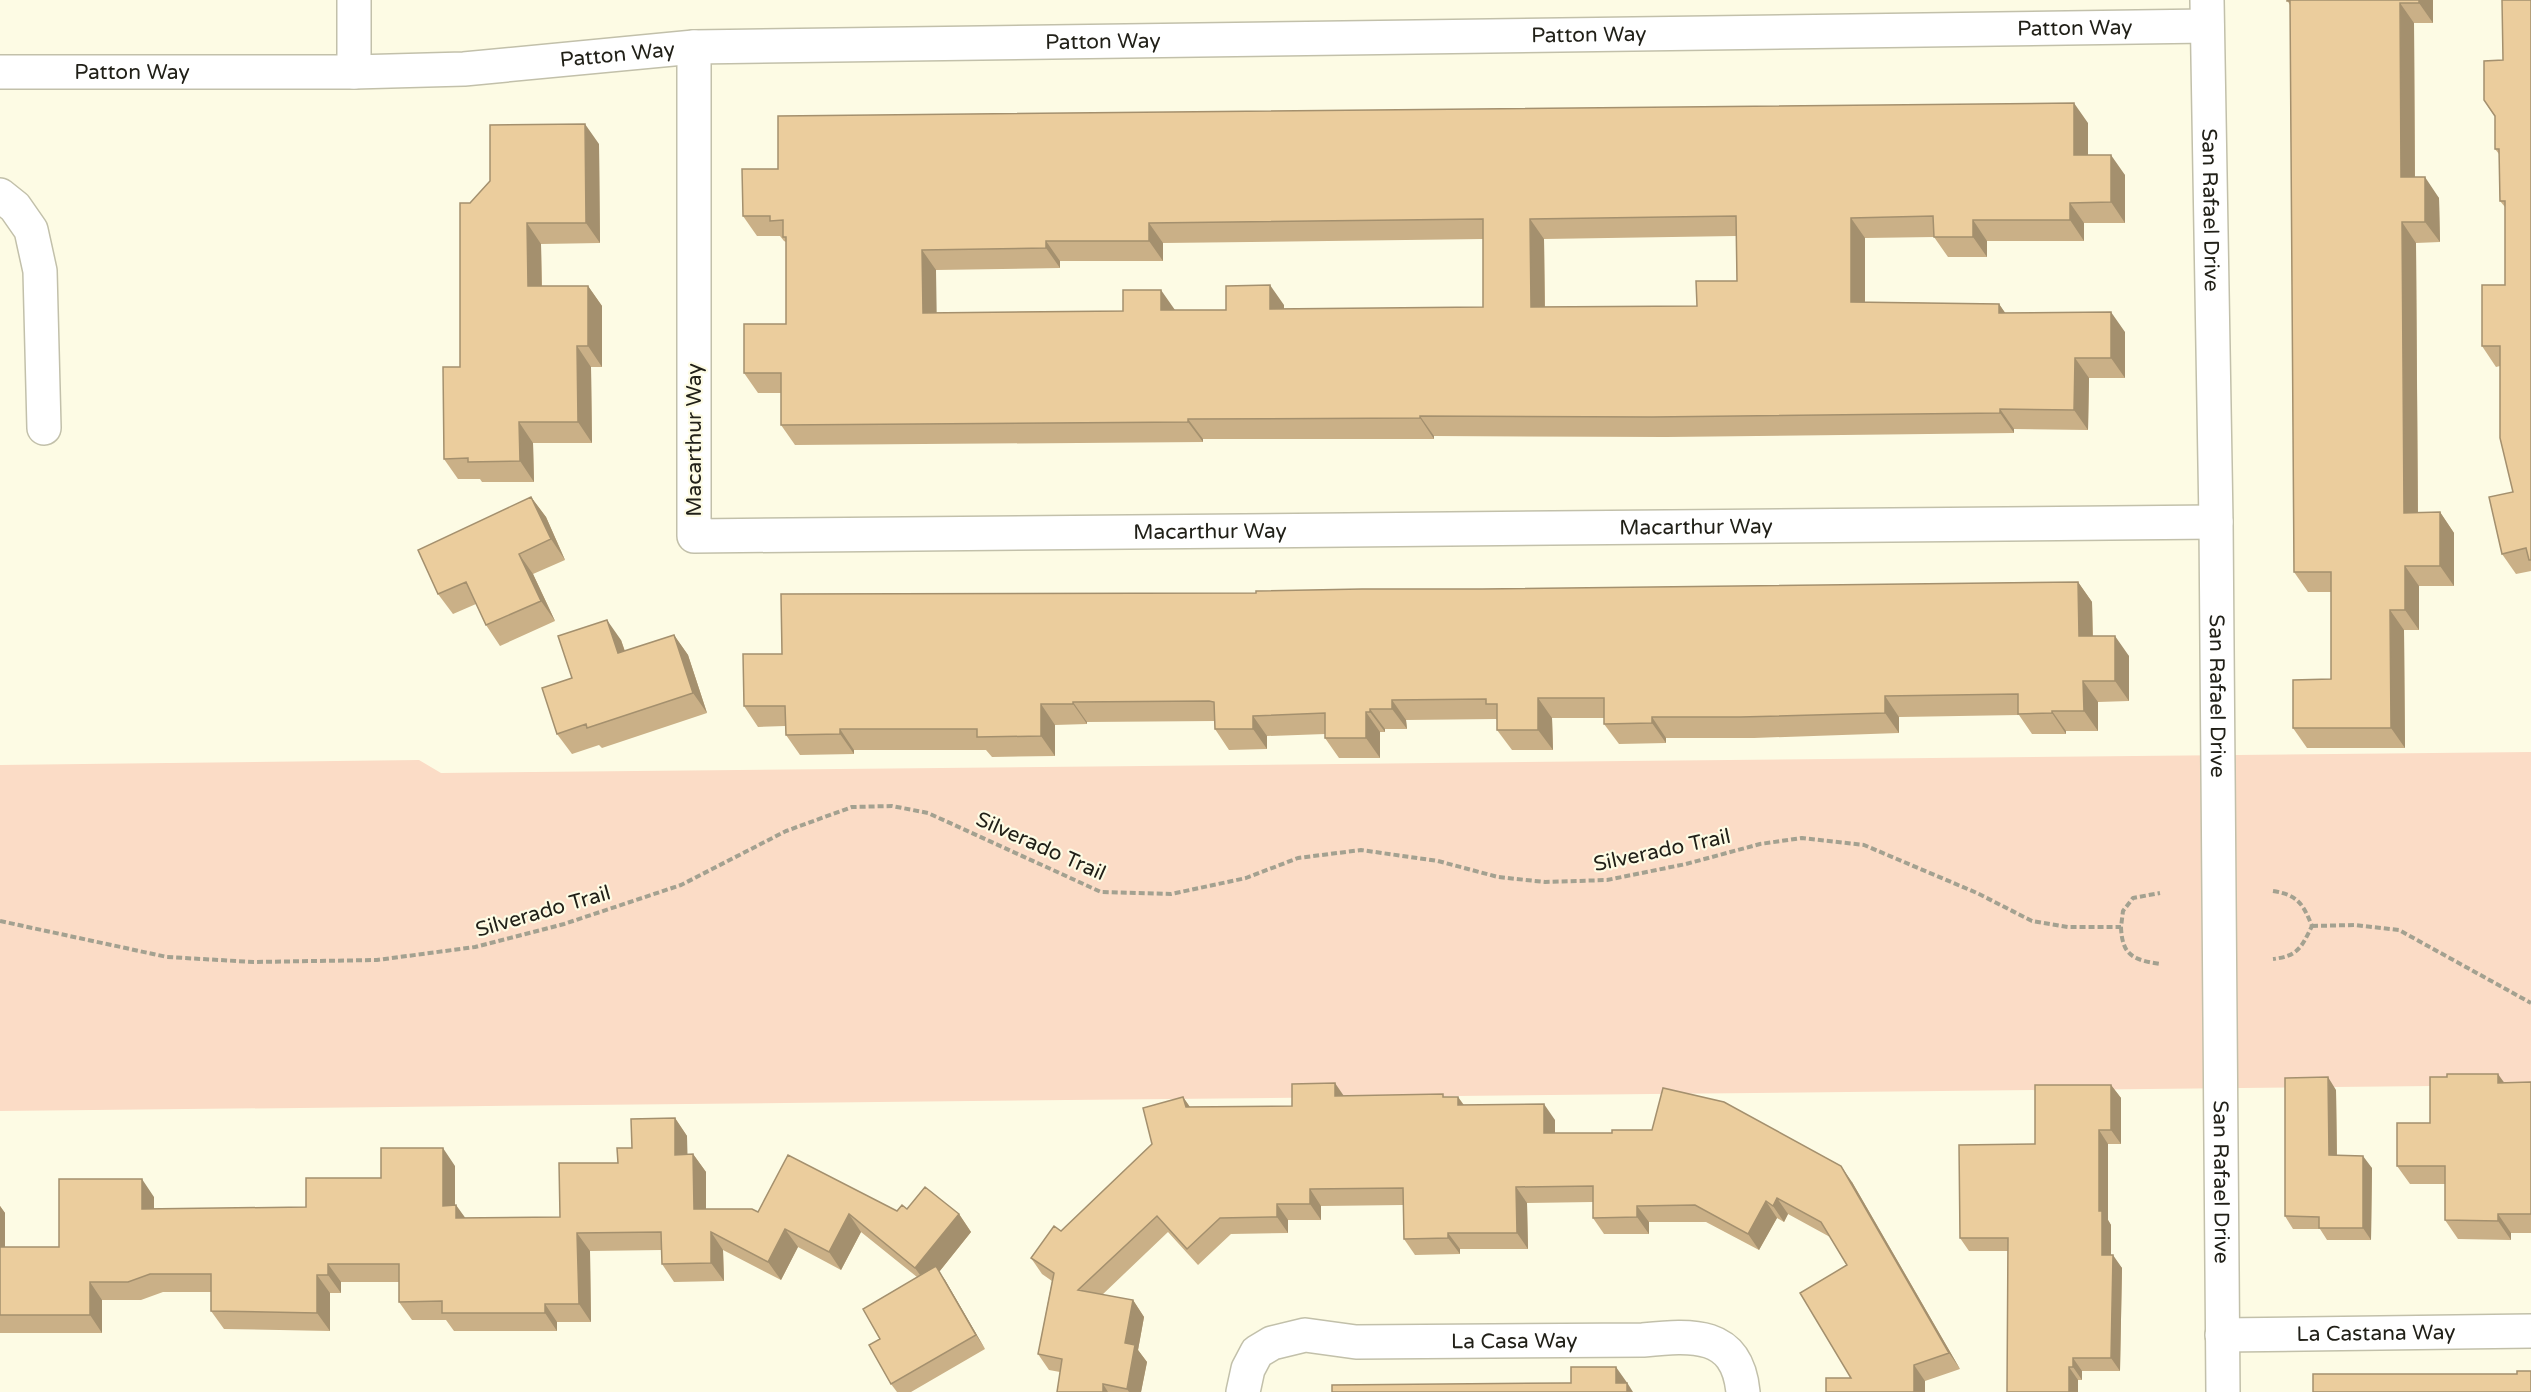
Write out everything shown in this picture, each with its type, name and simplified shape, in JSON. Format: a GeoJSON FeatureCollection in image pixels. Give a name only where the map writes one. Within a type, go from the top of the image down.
{"type":"FeatureCollection","features":[{"type":"Feature","properties":{"kind":"street"},"geometry":{"type":"LineString","coordinates":[[354,0],[354,72]]}},
{"type":"Feature","properties":{"kind":"street","name":"Patton Way"},"geometry":{"type":"LineString","coordinates":[[0,72],[354,72],[464,69],[694,47],[2207,13]]}},
{"type":"Feature","properties":{"kind":"street","name":"San Rafael Drive"},"geometry":{"type":"LineString","coordinates":[[2207,13],[2216,522],[2223,1392]]}},
{"type":"Feature","properties":{"kind":"street","name":"Macarthur Way"},"geometry":{"type":"LineString","coordinates":[[694,47],[694,536],[2216,522]]}},
{"type":"Feature","properties":{"kind":"street"},"geometry":{"type":"LineString","coordinates":[[0,195],[15,207],[31,230],[40,271],[44,428]]}},
{"type":"Feature","properties":{"kind":"street","name":"La Castana Way"},"geometry":{"type":"LineString","coordinates":[[2222,1335],[2531,1331]]}},
{"type":"Feature","properties":{"kind":"street","name":"La Casa Way"},"geometry":{"type":"LineString","coordinates":[[1243,1392],[1248,1369],[1257,1352],[1272,1343],[1305,1335],[1356,1342],[1643,1340],[1680,1336],[1708,1339],[1731,1354],[1741,1373],[1743,1392]]}},
{"type":"Feature","properties":{"kind":"path","name":"Silverado Trail"},"geometry":{"type":"LineString","coordinates":[[0,921],[167,957],[254,962],[388,959],[475,947],[564,924],[681,885],[786,831],[852,807],[892,806],[928,813],[1101,892],[1171,894],[1246,878],[1298,858],[1361,850],[1438,861],[1498,877],[1545,882],[1607,880],[1686,864],[1760,844],[1802,838],[1863,845],[1977,893],[2032,921],[2068,927],[2121,927]]}},
{"type":"Feature","properties":{"kind":"path"},"geometry":{"type":"LineString","coordinates":[[2273,891],[2289,894],[2304,906],[2312,926],[2303,944],[2291,957],[2273,959]]}},
{"type":"Feature","properties":{"kind":"path"},"geometry":{"type":"LineString","coordinates":[[2160,893],[2133,898],[2123,911],[2121,927],[2122,943],[2129,952],[2140,961],[2160,963]]}},
{"type":"Feature","properties":{"kind":"path"},"geometry":{"type":"LineString","coordinates":[[2312,926],[2355,925],[2398,930],[2531,1003]]}},
{"type":"Feature","properties":{"kind":"shaded area"},"geometry":{"type":"Polygon","coordinates":[[[2531,752],[2531,1085],[0,1111],[0,765],[419,760],[441,773],[2531,752]]]}},
{"type":"Feature","properties":{"kind":"building"},"geometry":{"type":"Polygon","coordinates":[[[2287,0],[2419,0],[2419,3],[2400,3],[2401,177],[2425,177],[2425,222],[2402,222],[2404,513],[2440,512],[2440,566],[2405,566],[2405,610],[2390,610],[2391,728],[2293,728],[2293,680],[2331,679],[2331,572],[2294,572],[2290,1],[2287,0]]]}},
{"type":"Feature","properties":{"kind":"building"},"geometry":{"type":"Polygon","coordinates":[[[2502,0],[2531,0],[2531,560],[2529,560],[2526,548],[2502,554],[2489,497],[2513,492],[2500,438],[2500,346],[2482,346],[2482,285],[2505,285],[2505,201],[2500,201],[2499,149],[2495,149],[2495,116],[2484,100],[2484,61],[2503,60],[2502,0]]]}},
{"type":"Feature","properties":{"kind":"building"},"geometry":{"type":"Polygon","coordinates":[[[2074,103],[2074,155],[2111,155],[2111,202],[2070,203],[2070,220],[1973,220],[1973,237],[1934,237],[1933,216],[1851,218],[1851,302],[1999,304],[1999,313],[2111,312],[2111,358],[2075,358],[2074,410],[2000,409],[2000,413],[1652,417],[1420,416],[1420,418],[1188,419],[1188,422],[781,425],[781,373],[744,373],[744,324],[786,324],[786,237],[783,237],[783,220],[770,221],[770,216],[743,216],[742,169],[778,169],[778,116],[2074,103]],[[1736,216],[1530,219],[1531,307],[1697,306],[1696,281],[1737,281],[1736,216]],[[1483,219],[1149,223],[1149,241],[1046,241],[1046,248],[922,250],[923,313],[1123,311],[1123,290],[1161,290],[1161,310],[1226,310],[1226,286],[1270,285],[1270,309],[1483,307],[1483,219]]]}},
{"type":"Feature","properties":{"kind":"building"},"geometry":{"type":"Polygon","coordinates":[[[585,124],[586,223],[527,223],[528,286],[588,286],[588,346],[577,346],[578,422],[519,422],[520,461],[468,462],[468,458],[444,459],[443,367],[460,367],[460,203],[470,203],[490,181],[490,125],[585,124]]]}},
{"type":"Feature","properties":{"kind":"building"},"geometry":{"type":"Polygon","coordinates":[[[531,497],[551,539],[519,554],[541,601],[486,625],[466,582],[438,594],[418,550],[531,497]]]}},
{"type":"Feature","properties":{"kind":"building"},"geometry":{"type":"Polygon","coordinates":[[[2078,582],[2079,636],[2115,636],[2115,681],[2083,681],[2084,711],[2018,714],[2018,694],[1885,696],[1885,713],[1652,717],[1652,723],[1604,724],[1604,698],[1538,698],[1538,730],[1497,730],[1497,704],[1486,704],[1486,699],[1392,700],[1392,709],[1370,709],[1370,712],[1366,712],[1366,738],[1325,738],[1325,713],[1253,716],[1253,729],[1215,729],[1214,702],[1209,701],[1073,702],[1073,704],[1041,704],[1041,736],[977,737],[977,729],[840,729],[840,734],[786,735],[785,706],[744,706],[743,654],[782,654],[781,594],[1256,593],[1256,591],[1362,589],[2078,582]]]}},
{"type":"Feature","properties":{"kind":"building"},"geometry":{"type":"Polygon","coordinates":[[[607,620],[618,653],[674,635],[693,693],[587,728],[586,724],[557,734],[542,688],[572,678],[558,636],[607,620]]]}},
{"type":"Feature","properties":{"kind":"building"},"geometry":{"type":"Polygon","coordinates":[[[2447,1074],[2498,1074],[2498,1083],[2531,1082],[2531,1214],[2498,1214],[2498,1221],[2445,1220],[2445,1166],[2397,1166],[2397,1123],[2430,1123],[2430,1077],[2447,1077],[2447,1074]]]}},
{"type":"Feature","properties":{"kind":"building"},"geometry":{"type":"Polygon","coordinates":[[[2328,1077],[2329,1155],[2363,1156],[2363,1228],[2319,1228],[2319,1217],[2285,1216],[2285,1078],[2328,1077]]]}},
{"type":"Feature","properties":{"kind":"building"},"geometry":{"type":"Polygon","coordinates":[[[1335,1083],[1335,1096],[1443,1094],[1443,1097],[1458,1097],[1458,1105],[1544,1104],[1544,1133],[1612,1133],[1612,1130],[1652,1130],[1663,1088],[1724,1102],[1841,1166],[1949,1353],[1914,1365],[1914,1392],[1826,1392],[1826,1378],[1851,1378],[1800,1293],[1847,1265],[1821,1222],[1777,1198],[1773,1206],[1766,1201],[1748,1234],[1695,1205],[1637,1206],[1637,1217],[1593,1218],[1593,1186],[1516,1187],[1517,1233],[1448,1233],[1448,1238],[1404,1239],[1403,1188],[1310,1189],[1310,1204],[1277,1204],[1277,1217],[1220,1218],[1187,1249],[1157,1216],[1078,1290],[1133,1300],[1125,1343],[1135,1345],[1127,1389],[1103,1384],[1103,1392],[1057,1392],[1062,1359],[1038,1354],[1054,1273],[1031,1258],[1054,1226],[1061,1231],[1152,1144],[1143,1108],[1183,1097],[1186,1107],[1292,1106],[1292,1084],[1335,1083]]]}},
{"type":"Feature","properties":{"kind":"building"},"geometry":{"type":"Polygon","coordinates":[[[2035,1085],[2111,1085],[2111,1130],[2099,1130],[2099,1211],[2102,1211],[2102,1255],[2113,1255],[2111,1358],[2073,1358],[2073,1367],[2069,1367],[2069,1392],[2007,1392],[2008,1238],[1960,1238],[1959,1145],[2035,1144],[2035,1085]]]}},
{"type":"Feature","properties":{"kind":"building"},"geometry":{"type":"Polygon","coordinates":[[[675,1118],[675,1155],[693,1154],[694,1209],[752,1209],[758,1212],[788,1155],[897,1211],[902,1205],[907,1209],[925,1187],[959,1214],[915,1268],[849,1214],[829,1252],[785,1229],[768,1262],[711,1232],[711,1263],[662,1264],[661,1232],[577,1233],[579,1304],[545,1304],[545,1313],[442,1313],[442,1301],[399,1302],[399,1264],[328,1264],[328,1275],[317,1275],[317,1313],[211,1311],[211,1274],[150,1274],[128,1282],[90,1282],[90,1315],[0,1315],[0,1247],[59,1247],[59,1179],[142,1179],[142,1209],[306,1207],[306,1178],[381,1178],[381,1148],[443,1148],[443,1206],[456,1205],[456,1218],[560,1217],[559,1163],[618,1163],[617,1148],[632,1148],[631,1119],[675,1118]]]}},
{"type":"Feature","properties":{"kind":"building"},"geometry":{"type":"Polygon","coordinates":[[[936,1266],[976,1335],[891,1384],[869,1345],[880,1339],[863,1309],[936,1266]]]}},
{"type":"Feature","properties":{"kind":"building"},"geometry":{"type":"Polygon","coordinates":[[[1571,1367],[1616,1367],[1616,1383],[1627,1383],[1627,1392],[1332,1392],[1332,1385],[1571,1383],[1571,1367]]]}},
{"type":"Feature","properties":{"kind":"building"},"geometry":{"type":"Polygon","coordinates":[[[2517,1371],[2531,1371],[2531,1392],[2313,1392],[2313,1374],[2517,1374],[2517,1371]]]}}]}
